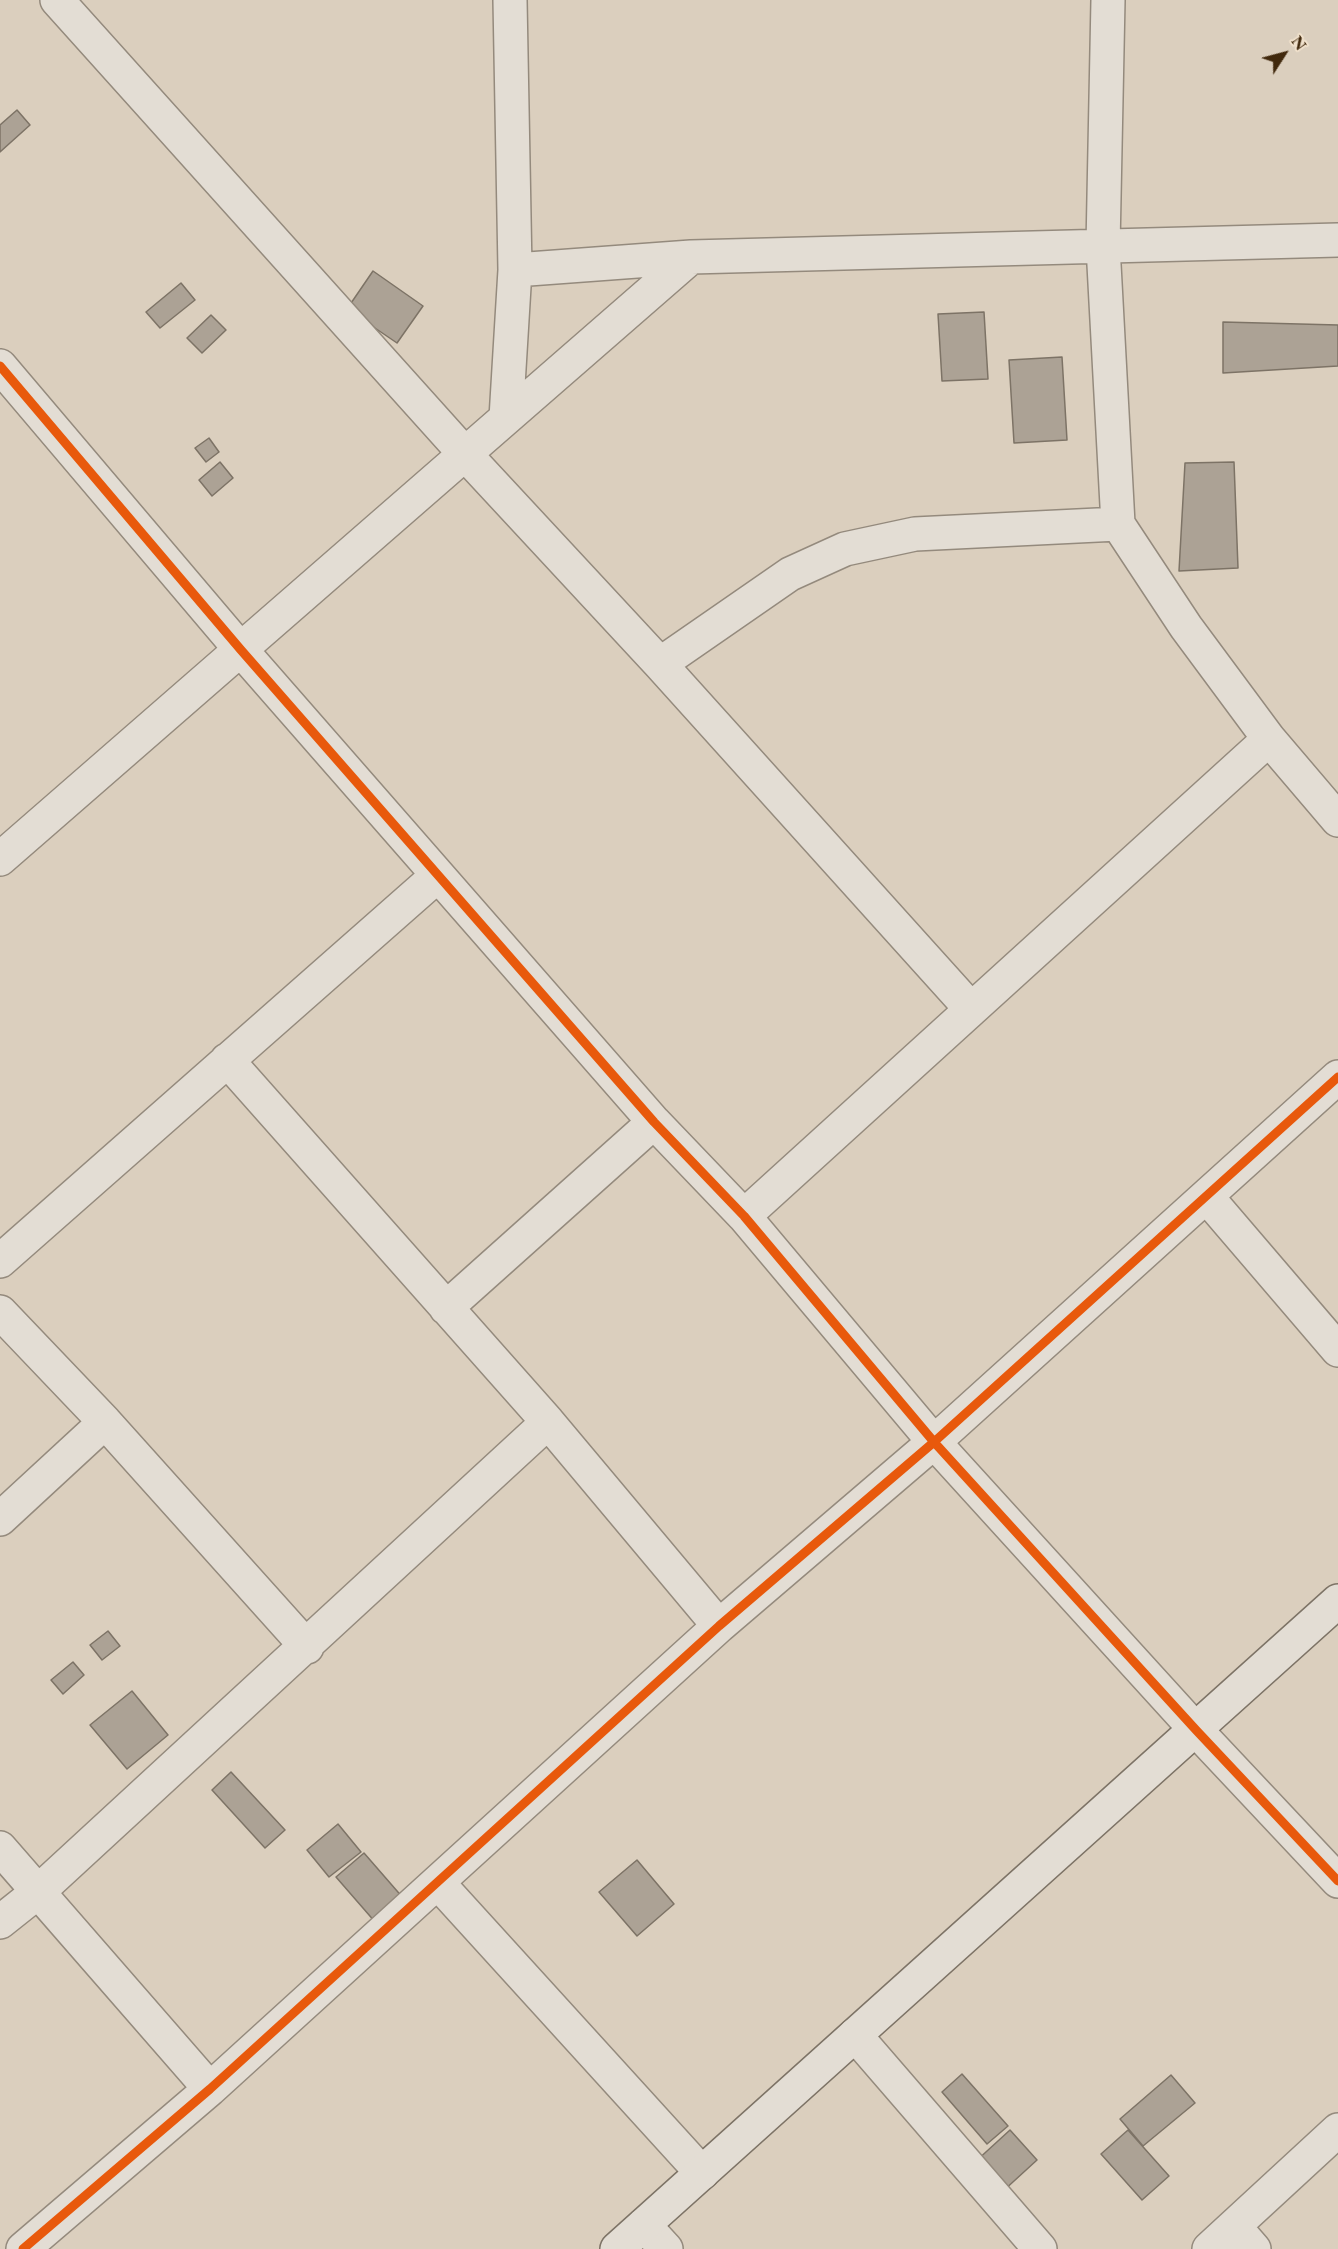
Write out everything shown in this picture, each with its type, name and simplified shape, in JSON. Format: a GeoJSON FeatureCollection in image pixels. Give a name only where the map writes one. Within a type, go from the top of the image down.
{"type":"FeatureCollection","features":[{"type":"Feature","properties":{"kind":"street"},"geometry":{"type":"LineString","coordinates":[[57,0],[465,454],[660,664],[971,1009]]}},
{"type":"Feature","properties":{"kind":"street"},"geometry":{"type":"LineString","coordinates":[[506,418],[515,270],[510,0]]}},
{"type":"Feature","properties":{"kind":"street"},"geometry":{"type":"LineString","coordinates":[[1108,0],[1103,246],[1118,524],[1186,627],[1269,739],[1338,820]]}},
{"type":"Feature","properties":{"kind":"street"},"geometry":{"type":"LineString","coordinates":[[515,270],[691,257],[1338,240]]}},
{"type":"Feature","properties":{"kind":"street"},"geometry":{"type":"LineString","coordinates":[[0,859],[691,257]]}},
{"type":"Feature","properties":{"kind":"street"},"geometry":{"type":"LineString","coordinates":[[0,366],[437,876],[654,1122],[744,1216],[934,1442],[1196,1730],[1338,1881]]}},
{"type":"Feature","properties":{"kind":"street"},"geometry":{"type":"LineString","coordinates":[[660,664],[790,574],[845,549],[915,534],[1118,524]]}},
{"type":"Feature","properties":{"kind":"street"},"geometry":{"type":"LineString","coordinates":[[744,1216],[1269,739]]}},
{"type":"Feature","properties":{"kind":"street"},"geometry":{"type":"LineString","coordinates":[[0,1261],[437,876]]}},
{"type":"Feature","properties":{"kind":"street"},"geometry":{"type":"LineString","coordinates":[[227,1060],[548,1422],[719,1626]]}},
{"type":"Feature","properties":{"kind":"street"},"geometry":{"type":"LineString","coordinates":[[23,2249],[210,2089],[439,1884],[719,1626],[934,1442],[1338,1077]]}},
{"type":"Feature","properties":{"kind":"street"},"geometry":{"type":"LineString","coordinates":[[446,1308],[654,1122]]}},
{"type":"Feature","properties":{"kind":"street"},"geometry":{"type":"LineString","coordinates":[[1207,1197],[1338,1350]]}},
{"type":"Feature","properties":{"kind":"street"},"geometry":{"type":"LineString","coordinates":[[0,1312],[105,1422],[307,1647]]}},
{"type":"Feature","properties":{"kind":"street"},"geometry":{"type":"LineString","coordinates":[[0,1519],[105,1422]]}},
{"type":"Feature","properties":{"kind":"street"},"geometry":{"type":"LineString","coordinates":[[0,1922],[39,1892],[307,1647],[548,1422]]}},
{"type":"Feature","properties":{"kind":"street"},"geometry":{"type":"LineString","coordinates":[[617,2249],[1338,1601]]}},
{"type":"Feature","properties":{"kind":"street"},"geometry":{"type":"LineString","coordinates":[[0,1848],[210,2089]]}},
{"type":"Feature","properties":{"kind":"street"},"geometry":{"type":"LineString","coordinates":[[439,1884],[702,2173]]}},
{"type":"Feature","properties":{"kind":"street"},"geometry":{"type":"LineString","coordinates":[[855,2035],[1040,2249]]}},
{"type":"Feature","properties":{"kind":"street"},"geometry":{"type":"LineString","coordinates":[[1209,2249],[1244,2237],[1338,2130]]}},
{"type":"Feature","properties":{"kind":"street"},"geometry":{"type":"LineString","coordinates":[[644,2225],[666,2249]]}},
{"type":"Feature","properties":{"kind":"building"},"geometry":{"type":"Polygon","coordinates":[[[17,110],[30,125],[0,152],[0,125],[17,110]]]}},
{"type":"Feature","properties":{"kind":"building"},"geometry":{"type":"Polygon","coordinates":[[[373,271],[423,306],[397,343],[347,309],[373,271]]]}},
{"type":"Feature","properties":{"kind":"building"},"geometry":{"type":"Polygon","coordinates":[[[181,283],[195,300],[160,328],[146,312],[181,283]]]}},
{"type":"Feature","properties":{"kind":"building"},"geometry":{"type":"Polygon","coordinates":[[[984,312],[988,379],[942,381],[938,314],[984,312]]]}},
{"type":"Feature","properties":{"kind":"building"},"geometry":{"type":"Polygon","coordinates":[[[211,315],[226,330],[202,353],[187,338],[211,315]]]}},
{"type":"Feature","properties":{"kind":"building"},"geometry":{"type":"Polygon","coordinates":[[[1223,322],[1338,325],[1338,366],[1223,373],[1223,322]]]}},
{"type":"Feature","properties":{"kind":"building"},"geometry":{"type":"Polygon","coordinates":[[[1062,357],[1067,440],[1014,443],[1009,360],[1062,357]]]}},
{"type":"Feature","properties":{"kind":"building"},"geometry":{"type":"Polygon","coordinates":[[[209,438],[219,452],[206,462],[195,448],[209,438]]]}},
{"type":"Feature","properties":{"kind":"building"},"geometry":{"type":"Polygon","coordinates":[[[220,462],[233,478],[212,496],[199,480],[220,462]]]}},
{"type":"Feature","properties":{"kind":"building"},"geometry":{"type":"Polygon","coordinates":[[[1234,462],[1238,568],[1179,571],[1185,463],[1234,462]]]}},
{"type":"Feature","properties":{"kind":"building"},"geometry":{"type":"Polygon","coordinates":[[[108,1631],[120,1646],[102,1660],[90,1645],[108,1631]]]}},
{"type":"Feature","properties":{"kind":"building"},"geometry":{"type":"Polygon","coordinates":[[[73,1662],[84,1675],[63,1694],[51,1680],[73,1662]]]}},
{"type":"Feature","properties":{"kind":"building"},"geometry":{"type":"Polygon","coordinates":[[[132,1691],[168,1735],[127,1769],[90,1725],[132,1691]]]}},
{"type":"Feature","properties":{"kind":"building"},"geometry":{"type":"Polygon","coordinates":[[[231,1772],[285,1830],[265,1848],[212,1790],[231,1772]]]}},
{"type":"Feature","properties":{"kind":"building"},"geometry":{"type":"Polygon","coordinates":[[[338,1824],[361,1852],[329,1877],[307,1850],[338,1824]]]}},
{"type":"Feature","properties":{"kind":"building"},"geometry":{"type":"Polygon","coordinates":[[[364,1853],[404,1899],[376,1923],[336,1877],[364,1853]]]}},
{"type":"Feature","properties":{"kind":"building"},"geometry":{"type":"Polygon","coordinates":[[[637,1860],[674,1904],[637,1936],[599,1892],[637,1860]]]}},
{"type":"Feature","properties":{"kind":"building"},"geometry":{"type":"Polygon","coordinates":[[[962,2074],[1008,2126],[987,2144],[942,2092],[962,2074]]]}},
{"type":"Feature","properties":{"kind":"building"},"geometry":{"type":"Polygon","coordinates":[[[1171,2075],[1195,2103],[1143,2146],[1120,2119],[1171,2075]]]}},
{"type":"Feature","properties":{"kind":"building"},"geometry":{"type":"Polygon","coordinates":[[[1010,2130],[1037,2160],[1002,2192],[975,2162],[1010,2130]]]}},
{"type":"Feature","properties":{"kind":"building"},"geometry":{"type":"Polygon","coordinates":[[[1128,2130],[1169,2176],[1142,2200],[1101,2154],[1128,2130]]]}},
{"type":"Feature","properties":{"kind":"cycle path"},"geometry":{"type":"LineString","coordinates":[[0,366],[241,650],[654,1122],[744,1216],[934,1442],[1196,1730],[1338,1881]]}},
{"type":"Feature","properties":{"kind":"cycle path"},"geometry":{"type":"LineString","coordinates":[[23,2249],[210,2089],[719,1626],[934,1442],[1338,1077]]}}]}
